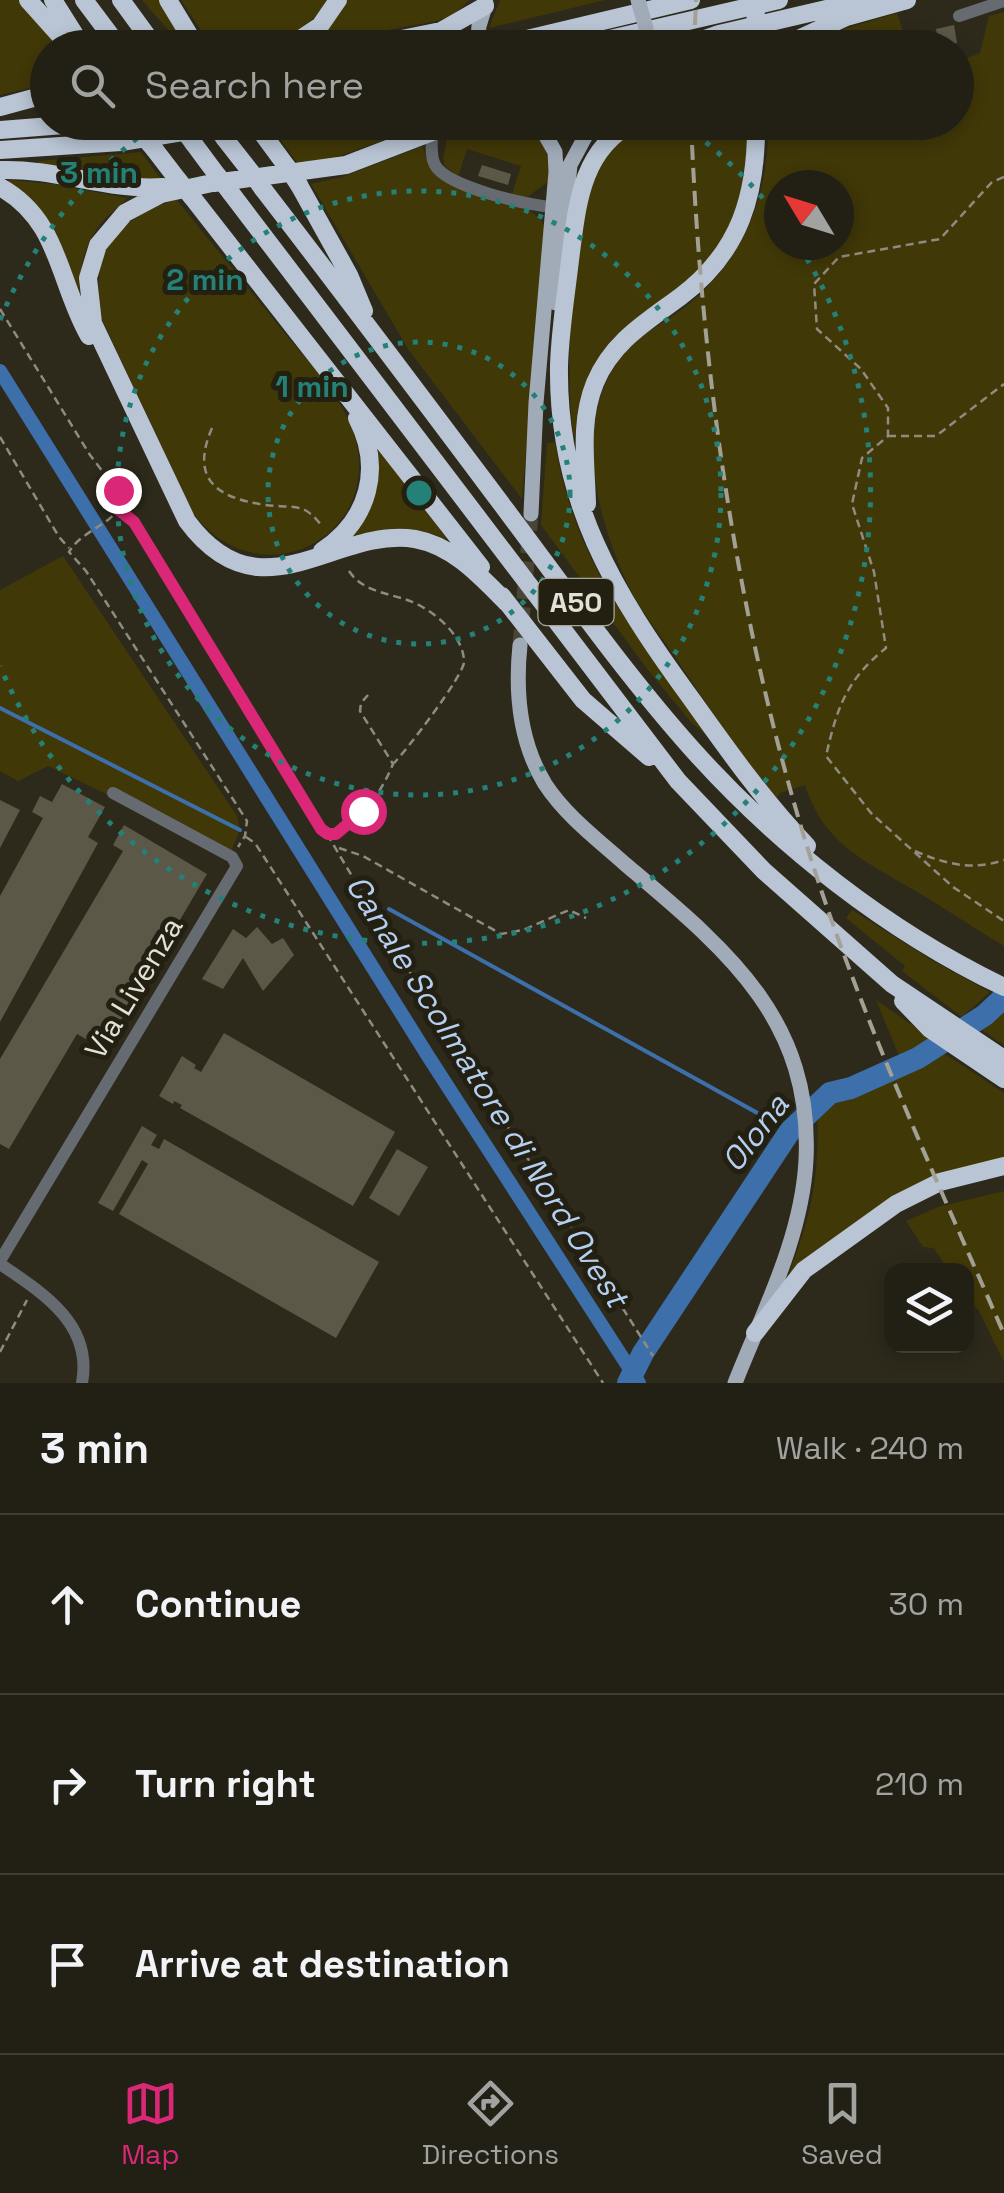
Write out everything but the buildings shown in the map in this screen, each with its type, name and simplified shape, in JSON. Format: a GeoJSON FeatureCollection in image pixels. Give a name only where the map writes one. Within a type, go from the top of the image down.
{"type":"FeatureCollection","features":[{"type":"Feature","properties":{"kind":"highway"},"geometry":{"type":"LineString","coordinates":[[28,0],[55,30]]}},
{"type":"Feature","properties":{"kind":"highway"},"geometry":{"type":"LineString","coordinates":[[53,0],[72,30]]}},
{"type":"Feature","properties":{"kind":"highway"},"geometry":{"type":"LineString","coordinates":[[84,0],[106,30]]}},
{"type":"Feature","properties":{"kind":"highway"},"geometry":{"type":"LineString","coordinates":[[120,0],[142,30]]}},
{"type":"Feature","properties":{"kind":"highway"},"geometry":{"type":"LineString","coordinates":[[168,0],[186,30]]}},
{"type":"Feature","properties":{"kind":"highway"},"geometry":{"type":"LineString","coordinates":[[314,30],[338,0]]}},
{"type":"Feature","properties":{"kind":"highway"},"geometry":{"type":"LineString","coordinates":[[565,30],[691,0]]}},
{"type":"Feature","properties":{"kind":"highway"},"geometry":{"type":"LineString","coordinates":[[755,30],[756,0]]}},
{"type":"Feature","properties":{"kind":"highway"},"geometry":{"type":"LineString","coordinates":[[649,30],[779,0]]}},
{"type":"Feature","properties":{"kind":"highway"},"geometry":{"type":"LineString","coordinates":[[736,30],[865,0]]}},
{"type":"Feature","properties":{"kind":"highway"},"geometry":{"type":"LineString","coordinates":[[818,30],[846,17],[906,0]]}},
{"type":"Feature","properties":{"kind":"highway"},"geometry":{"type":"LineString","coordinates":[[443,30],[485,8]]}},
{"type":"Feature","properties":{"kind":"highway"},"geometry":{"type":"LineString","coordinates":[[0,107],[30,99]]}},
{"type":"Feature","properties":{"kind":"highway"},"geometry":{"type":"LineString","coordinates":[[0,130],[30,128]]}},
{"type":"Feature","properties":{"kind":"highway"},"geometry":{"type":"LineString","coordinates":[[0,150],[133,140]]}},
{"type":"Feature","properties":{"kind":"highway"},"geometry":{"type":"LineString","coordinates":[[147,140],[594,712],[678,781]]}},
{"type":"Feature","properties":{"kind":"highway","name":"A50"},"geometry":{"type":"LineString","coordinates":[[191,140],[215,179],[231,192],[678,781],[764,871],[892,984],[911,1010],[971,1047]]}},
{"type":"Feature","properties":{"kind":"highway","name":"A50"},"geometry":{"type":"LineString","coordinates":[[226,140],[690,747],[761,819],[848,890],[898,926],[995,982]]}},
{"type":"Feature","properties":{"kind":"highway"},"geometry":{"type":"LineString","coordinates":[[267,140],[299,185],[349,275],[374,334]]}},
{"type":"Feature","properties":{"kind":"highway"},"geometry":{"type":"LineString","coordinates":[[0,170],[48,171],[128,188],[331,168],[414,140]]}},
{"type":"Feature","properties":{"kind":"highway"},"geometry":{"type":"LineString","coordinates":[[612,140],[602,148],[583,182],[563,316],[559,362],[562,427],[577,499],[593,544],[634,620],[769,807],[848,890]]}},
{"type":"Feature","properties":{"kind":"highway"},"geometry":{"type":"LineString","coordinates":[[593,544],[584,435],[594,386],[622,341],[694,285],[728,246],[752,192],[755,140]]}},
{"type":"Feature","properties":{"kind":"highway"},"geometry":{"type":"LineString","coordinates":[[215,179],[149,198],[116,220],[98,245],[89,267],[92,323],[182,513],[198,535],[222,554],[263,567],[300,564],[384,539],[418,540],[463,560],[508,604]]}},
{"type":"Feature","properties":{"kind":"highway"},"geometry":{"type":"LineString","coordinates":[[0,187],[20,200],[43,224],[70,299],[119,380]]}},
{"type":"Feature","properties":{"kind":"highway"},"geometry":{"type":"LineString","coordinates":[[300,564],[348,531],[362,508],[371,474],[363,429],[316,356]]}},
{"type":"Feature","properties":{"kind":"highway"},"geometry":{"type":"LineString","coordinates":[[971,1047],[1004,1058]]}},
{"type":"Feature","properties":{"kind":"highway"},"geometry":{"type":"LineString","coordinates":[[971,1047],[1004,1079]]}},
{"type":"Feature","properties":{"kind":"highway"},"geometry":{"type":"LineString","coordinates":[[755,1333],[804,1270],[896,1204],[940,1182],[1004,1166]]}},
{"type":"Feature","properties":{"kind":"main road"},"geometry":{"type":"LineString","coordinates":[[638,0],[646,30]]}},
{"type":"Feature","properties":{"kind":"main road"},"geometry":{"type":"LineString","coordinates":[[534,486],[536,402],[554,206],[555,152],[548,140]]}},
{"type":"Feature","properties":{"kind":"main road"},"geometry":{"type":"LineString","coordinates":[[531,514],[549,382],[570,165],[583,140]]}},
{"type":"Feature","properties":{"kind":"main road"},"geometry":{"type":"LineString","coordinates":[[562,244],[563,316]]}},
{"type":"Feature","properties":{"kind":"main road"},"geometry":{"type":"LineString","coordinates":[[520,645],[520,713],[531,756],[544,781],[571,816],[738,964],[777,1023],[792,1056],[806,1142],[804,1185],[795,1226],[735,1383]]}},
{"type":"Feature","properties":{"kind":"street"},"geometry":{"type":"LineString","coordinates":[[959,16],[1004,1]]}},
{"type":"Feature","properties":{"kind":"street"},"geometry":{"type":"LineString","coordinates":[[432,140],[432,159],[444,177],[536,206],[554,206]]}},
{"type":"Feature","properties":{"kind":"street"},"geometry":{"type":"LineString","coordinates":[[114,794],[232,857]]}},
{"type":"Feature","properties":{"kind":"street","name":"Via Livenza"},"geometry":{"type":"LineString","coordinates":[[0,1263],[234,870],[236,862],[232,857]]}},
{"type":"Feature","properties":{"kind":"street"},"geometry":{"type":"LineString","coordinates":[[0,1263],[59,1308],[78,1336],[85,1362],[82,1383]]}},
{"type":"Feature","properties":{"kind":"path"},"geometry":{"type":"LineString","coordinates":[[888,436],[888,408],[862,369],[817,329],[814,284],[839,257],[940,238],[992,182],[1004,177]]}},
{"type":"Feature","properties":{"kind":"path"},"geometry":{"type":"LineString","coordinates":[[0,310],[90,455],[123,498],[114,516],[71,548]]}},
{"type":"Feature","properties":{"kind":"path"},"geometry":{"type":"LineString","coordinates":[[1004,384],[936,436],[888,436],[862,458],[852,504],[874,572],[886,648],[870,661],[838,705],[826,756],[871,813],[953,887],[1004,921]]}},
{"type":"Feature","properties":{"kind":"path"},"geometry":{"type":"LineString","coordinates":[[212,428],[202,451],[203,466],[217,487],[249,502],[307,511],[322,526]]}},
{"type":"Feature","properties":{"kind":"path"},"geometry":{"type":"LineString","coordinates":[[0,437],[59,537],[71,548],[73,558],[86,571],[247,822],[245,836],[232,857]]}},
{"type":"Feature","properties":{"kind":"path"},"geometry":{"type":"LineString","coordinates":[[119,510],[134,522],[321,829],[337,848],[339,858],[397,952],[653,1356]]}},
{"type":"Feature","properties":{"kind":"path"},"geometry":{"type":"LineString","coordinates":[[328,834],[336,834],[352,823],[462,671],[462,650],[447,627],[412,602],[370,589],[349,571]]}},
{"type":"Feature","properties":{"kind":"path"},"geometry":{"type":"LineString","coordinates":[[368,696],[360,711],[393,764]]}},
{"type":"Feature","properties":{"kind":"path"},"geometry":{"type":"LineString","coordinates":[[245,836],[255,844],[603,1383]]}},
{"type":"Feature","properties":{"kind":"path"},"geometry":{"type":"LineString","coordinates":[[337,848],[363,856],[501,934],[523,930],[557,912],[569,910],[586,918]]}},
{"type":"Feature","properties":{"kind":"path"},"geometry":{"type":"LineString","coordinates":[[911,849],[943,863],[984,867],[1004,860]]}},
{"type":"Feature","properties":{"kind":"path"},"geometry":{"type":"LineString","coordinates":[[0,1352],[34,1287]]}},
{"type":"Feature","properties":{"kind":"shaded area"},"geometry":{"type":"Polygon","coordinates":[[[0,0],[18,0],[47,30],[30,30],[30,88],[0,95],[0,0]]]}},
{"type":"Feature","properties":{"kind":"shaded area"},"geometry":{"type":"Polygon","coordinates":[[[142,0],[161,0],[177,30],[168,30],[142,0]]]}},
{"type":"Feature","properties":{"kind":"shaded area"},"geometry":{"type":"Polygon","coordinates":[[[181,0],[327,0],[298,30],[201,30],[181,0]]]}},
{"type":"Feature","properties":{"kind":"shaded area"},"geometry":{"type":"Polygon","coordinates":[[[345,0],[470,0],[453,15],[437,21],[388,30],[319,30],[345,0]]]}},
{"type":"Feature","properties":{"kind":"shaded area"},"geometry":{"type":"Polygon","coordinates":[[[500,0],[605,0],[489,28],[500,0]]]}},
{"type":"Feature","properties":{"kind":"shaded area"},"geometry":{"type":"Polygon","coordinates":[[[1004,12],[1004,946],[844,846],[822,820],[805,785],[780,793],[773,803],[634,596],[607,530],[594,466],[599,403],[610,375],[628,349],[689,304],[725,266],[750,223],[764,175],[764,260],[854,260],[854,170],[765,170],[767,140],[974,140],[974,55],[980,53],[989,16],[1004,12]]]}},
{"type":"Feature","properties":{"kind":"shaded area"},"geometry":{"type":"Polygon","coordinates":[[[897,13],[902,30],[841,30],[897,13]]]}},
{"type":"Feature","properties":{"kind":"shaded area"},"geometry":{"type":"Polygon","coordinates":[[[281,140],[384,140],[331,159],[299,165],[281,140]]]}},
{"type":"Feature","properties":{"kind":"shaded area"},"geometry":{"type":"Polygon","coordinates":[[[447,140],[541,140],[549,181],[526,198],[512,194],[521,166],[467,149],[458,177],[445,166],[447,140]]]}},
{"type":"Feature","properties":{"kind":"shaded area"},"geometry":{"type":"Polygon","coordinates":[[[624,140],[747,140],[740,193],[725,234],[698,271],[606,347],[585,387],[574,439],[570,343],[575,265],[595,173],[624,140]]]}},
{"type":"Feature","properties":{"kind":"shaded area"},"geometry":{"type":"Polygon","coordinates":[[[423,146],[431,167],[445,181],[520,206],[535,214],[545,227],[522,499],[408,349],[311,184],[342,177],[423,146]]]}},
{"type":"Feature","properties":{"kind":"shaded area"},"geometry":{"type":"Polygon","coordinates":[[[141,152],[163,182],[136,183],[37,165],[39,161],[141,152]]]}},
{"type":"Feature","properties":{"kind":"shaded area"},"geometry":{"type":"Polygon","coordinates":[[[9,180],[127,198],[97,228],[88,246],[80,275],[80,296],[46,218],[9,180]]]}},
{"type":"Feature","properties":{"kind":"shaded area"},"geometry":{"type":"Polygon","coordinates":[[[176,199],[324,380],[350,422],[359,473],[351,503],[334,528],[310,546],[281,554],[251,552],[220,539],[193,513],[101,317],[100,273],[111,241],[136,218],[176,199]]]}},
{"type":"Feature","properties":{"kind":"shaded area"},"geometry":{"type":"Polygon","coordinates":[[[375,442],[448,540],[398,528],[347,538],[375,442]]]}},
{"type":"Feature","properties":{"kind":"shaded area"},"geometry":{"type":"Polygon","coordinates":[[[547,443],[555,443],[579,530],[616,604],[716,744],[690,721],[648,670],[541,525],[547,443]]]}},
{"type":"Feature","properties":{"kind":"shaded area"},"geometry":{"type":"Polygon","coordinates":[[[63,556],[237,816],[240,830],[230,854],[48,766],[18,781],[0,771],[0,590],[63,556]]]}},
{"type":"Feature","properties":{"kind":"shaded area"},"geometry":{"type":"Polygon","coordinates":[[[852,910],[990,992],[962,1017],[902,971],[905,966],[846,918],[852,910]]]}},
{"type":"Feature","properties":{"kind":"shaded area"},"geometry":{"type":"Polygon","coordinates":[[[876,1000],[932,1039],[900,1058],[876,1000]]]}},
{"type":"Feature","properties":{"kind":"shaded area"},"geometry":{"type":"Polygon","coordinates":[[[1004,1008],[1004,1045],[979,1028],[1004,1008]]]}},
{"type":"Feature","properties":{"kind":"shaded area"},"geometry":{"type":"Polygon","coordinates":[[[945,1054],[1004,1093],[1004,1160],[983,1164],[789,1273],[812,1196],[817,1115],[840,1100],[945,1054]]]}},
{"type":"Feature","properties":{"kind":"shaded area"},"geometry":{"type":"Polygon","coordinates":[[[1004,1191],[1004,1362],[974,1305],[974,1263],[944,1263],[934,1248],[923,1247],[906,1221],[938,1207],[1004,1191]]]}},
{"type":"Feature","properties":{"kind":"waterway","name":"Canale Scolmatore di Nord Ovest"},"geometry":{"type":"LineString","coordinates":[[0,371],[428,1056],[639,1383]]}},
{"type":"Feature","properties":{"kind":"waterway"},"geometry":{"type":"LineString","coordinates":[[0,708],[240,830]]}},
{"type":"Feature","properties":{"kind":"waterway"},"geometry":{"type":"LineString","coordinates":[[389,909],[790,1131]]}},
{"type":"Feature","properties":{"kind":"waterway","name":"Olona"},"geometry":{"type":"LineString","coordinates":[[628,1383],[643,1353],[790,1131],[830,1093],[851,1088],[918,1058],[985,1015],[1004,997]]}},
{"type":"Feature","properties":{"kind":"tunnel"},"geometry":{"type":"LineString","coordinates":[[520,645],[531,514]]}},
{"type":"Feature","properties":{"kind":"railway"},"geometry":{"type":"LineString","coordinates":[[695,30],[696,0]]}},
{"type":"Feature","properties":{"kind":"railway"},"geometry":{"type":"LineString","coordinates":[[692,140],[703,302],[724,480],[757,656],[778,743],[845,959],[1004,1334]]}},
{"type":"Feature","properties":{"kind":"route"},"geometry":{"type":"LineString","coordinates":[[118,490],[123,498],[119,510],[134,522],[321,829],[328,834],[344,831],[363,811]]}}]}
